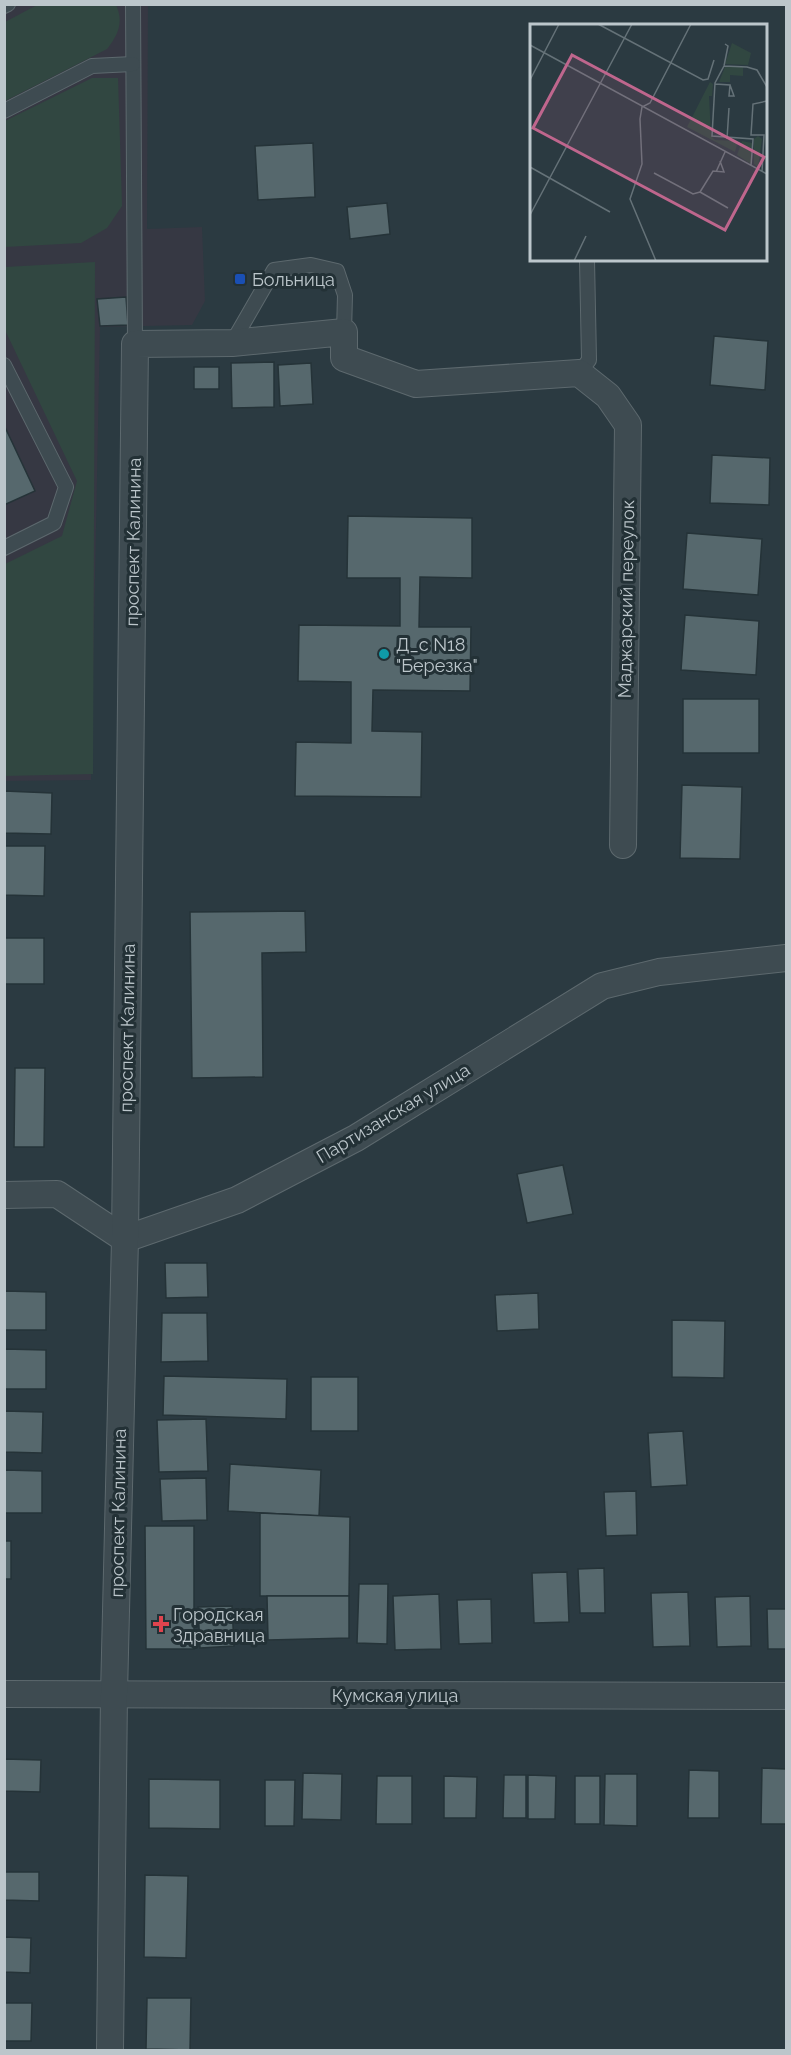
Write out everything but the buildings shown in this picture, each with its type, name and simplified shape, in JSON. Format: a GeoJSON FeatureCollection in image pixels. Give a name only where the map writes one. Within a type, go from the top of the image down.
{"type":"FeatureCollection","features":[{"type":"Feature","properties":{"kind":"street"},"geometry":{"type":"LineString","coordinates":[[135,344],[232,343],[344,332],[344,358],[416,384],[579,373]]}},
{"type":"Feature","properties":{"kind":"street","name":"проспект Калинина"},"geometry":{"type":"LineString","coordinates":[[110,2050],[114,1694],[124,1239],[135,344]]}},
{"type":"Feature","properties":{"kind":"street","name":"Маджарский переулок"},"geometry":{"type":"LineString","coordinates":[[579,373],[608,396],[628,425],[623,845]]}},
{"type":"Feature","properties":{"kind":"street","name":"Партизанская улица"},"geometry":{"type":"LineString","coordinates":[[124,1239],[237,1200],[356,1138],[602,986],[659,972],[786,958]]}},
{"type":"Feature","properties":{"kind":"street"},"geometry":{"type":"LineString","coordinates":[[4,1195],[57,1194],[124,1239]]}},
{"type":"Feature","properties":{"kind":"street","name":"Кумская улица"},"geometry":{"type":"LineString","coordinates":[[4,1695],[786,1696]]}},
{"type":"Feature","properties":{"kind":"lane","name":"проспект Калинина"},"geometry":{"type":"LineString","coordinates":[[134,4],[135,344]]}},
{"type":"Feature","properties":{"kind":"lane"},"geometry":{"type":"LineString","coordinates":[[4,111],[92,66],[133,64]]}},
{"type":"Feature","properties":{"kind":"lane"},"geometry":{"type":"LineString","coordinates":[[579,373],[589,360],[587,261]]}},
{"type":"Feature","properties":{"kind":"lane"},"geometry":{"type":"LineString","coordinates":[[232,343],[274,270],[311,265],[337,270],[345,296],[344,332]]}},
{"type":"Feature","properties":{"kind":"lane"},"geometry":{"type":"LineString","coordinates":[[4,365],[9,386],[66,487],[54,523],[4,548]]}},
{"type":"Feature","properties":{"kind":"shaded area"},"geometry":{"type":"Polygon","coordinates":[[[4,5],[148,5],[147,229],[202,227],[205,301],[192,325],[100,327],[91,780],[5,781],[4,5]]]}},
{"type":"Feature","properties":{"kind":"green space"},"geometry":{"type":"Polygon","coordinates":[[[39,4],[116,5],[120,17],[119,28],[107,49],[5,101],[5,22],[39,4]]]}},
{"type":"Feature","properties":{"kind":"green space"},"geometry":{"type":"Polygon","coordinates":[[[92,78],[118,78],[122,206],[107,228],[81,243],[5,247],[5,121],[92,78]]]}},
{"type":"Feature","properties":{"kind":"green space"},"geometry":{"type":"Polygon","coordinates":[[[95,262],[93,774],[5,776],[5,564],[62,536],[77,481],[5,330],[5,267],[95,262]]]}},
{"type":"Feature","properties":{"kind":"place","name":"Больница"},"geometry":{"type":"Point","coordinates":[240,279]}},
{"type":"Feature","properties":{"kind":"place","name":"Д_с N18 \"Березка\""},"geometry":{"type":"Point","coordinates":[384,654]}},
{"type":"Feature","properties":{"kind":"place","name":"Городская Здравница"},"geometry":{"type":"Point","coordinates":[161,1624]}}]}
